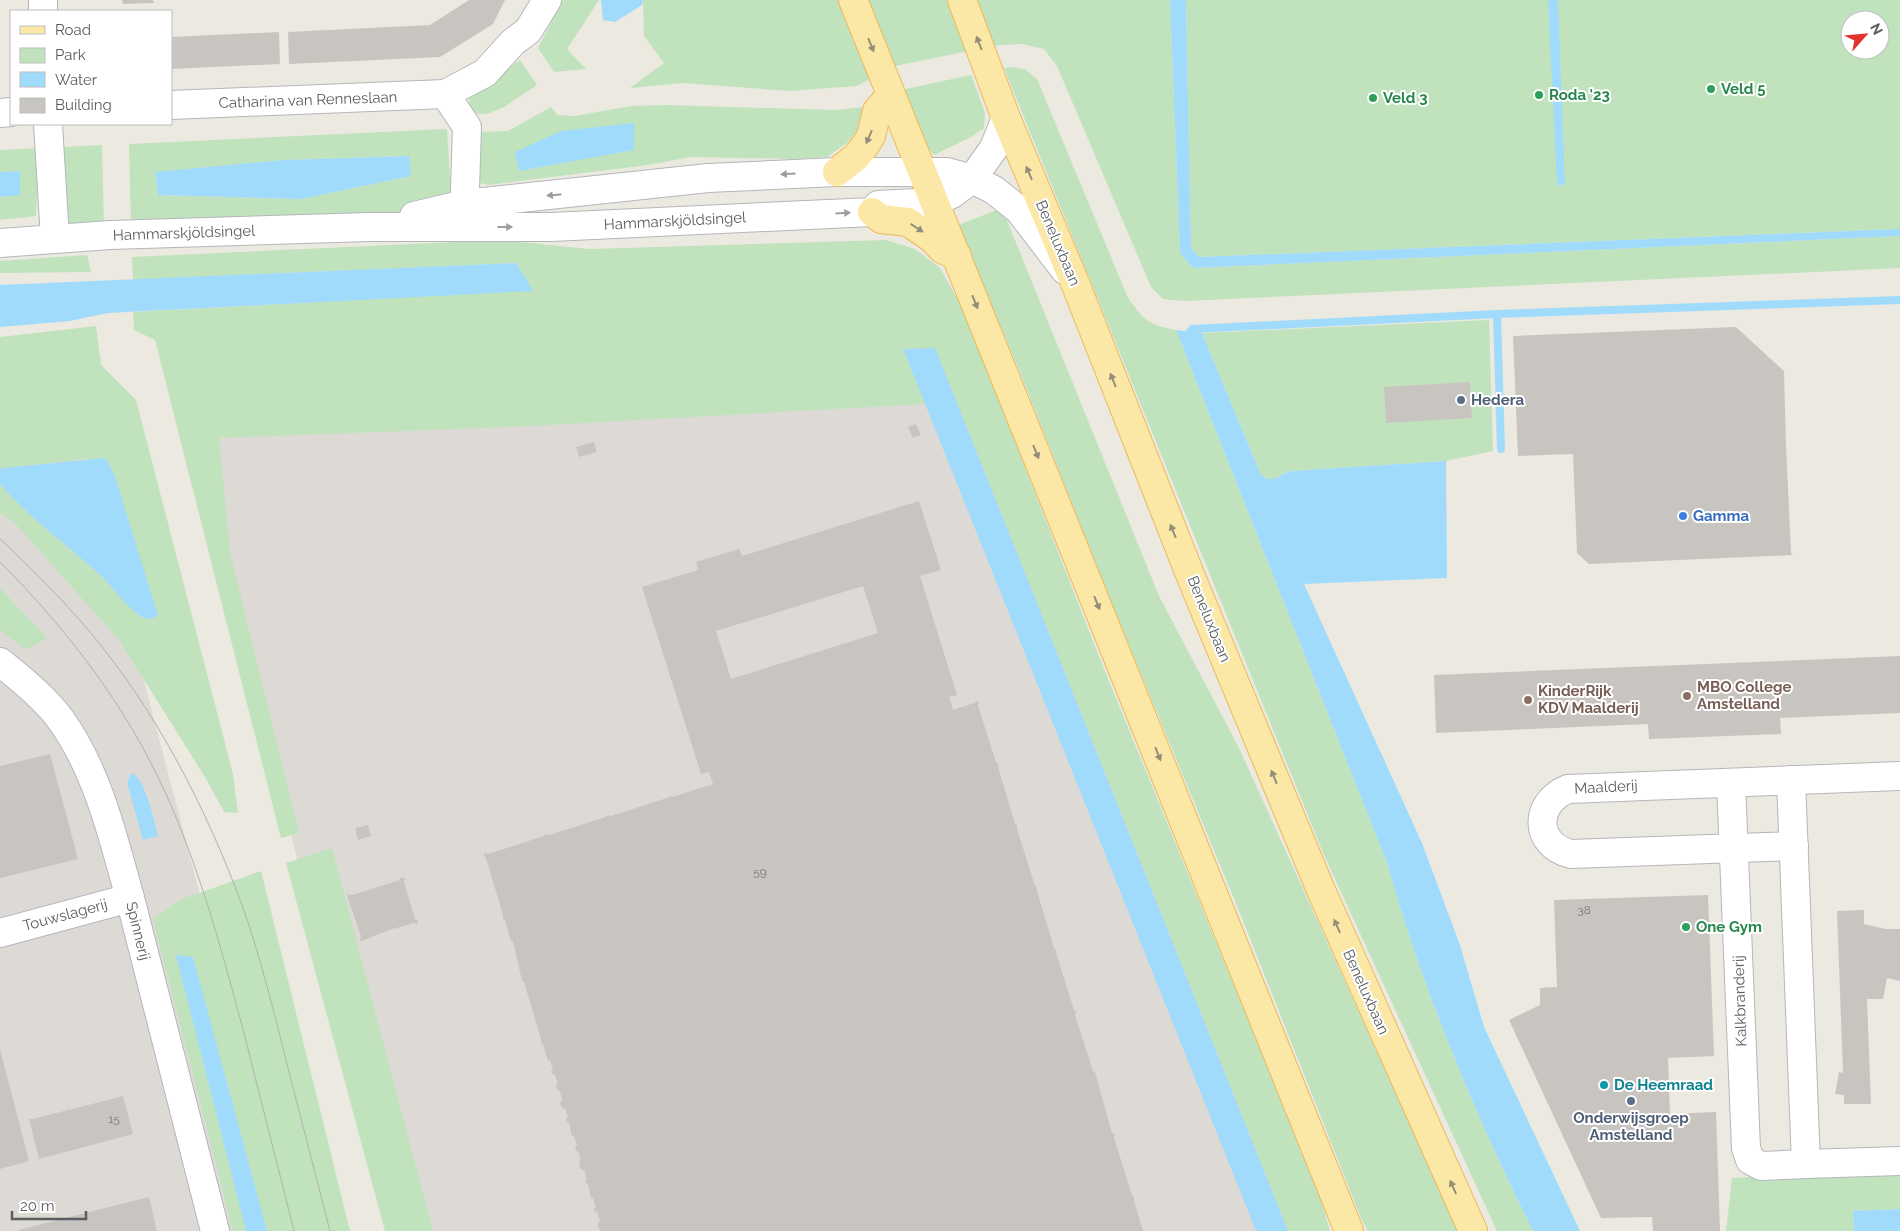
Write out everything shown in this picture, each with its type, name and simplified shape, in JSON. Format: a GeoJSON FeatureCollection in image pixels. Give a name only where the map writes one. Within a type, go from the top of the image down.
{"type":"FeatureCollection","features":[{"type":"Feature","properties":{"kind":"main road"},"geometry":{"type":"LineString","coordinates":[[853,0],[1349,1231]]}},
{"type":"Feature","properties":{"kind":"main road","name":"Beneluxbaan"},"geometry":{"type":"LineString","coordinates":[[962,0],[1006,118],[1075,283],[1191,576],[1320,888],[1473,1231]]}},
{"type":"Feature","properties":{"kind":"main road"},"geometry":{"type":"LineString","coordinates":[[837,172],[856,157],[864,147],[871,136],[877,111],[891,95]]}},
{"type":"Feature","properties":{"kind":"main road"},"geometry":{"type":"LineString","coordinates":[[872,212],[881,218],[908,222],[933,239],[942,249],[957,256]]}},
{"type":"Feature","properties":{"kind":"street","name":"Catharina van Renneslaan"},"geometry":{"type":"LineString","coordinates":[[172,105],[445,94],[485,73],[514,42],[528,32],[547,0]]}},
{"type":"Feature","properties":{"kind":"street"},"geometry":{"type":"LineString","coordinates":[[445,94],[467,126],[464,215]]}},
{"type":"Feature","properties":{"kind":"street","name":"Hammarskjöldsingel"},"geometry":{"type":"LineString","coordinates":[[464,215],[551,227],[872,212],[878,205],[934,202],[952,194],[972,179],[994,148],[1006,118]]}},
{"type":"Feature","properties":{"kind":"street"},"geometry":{"type":"LineString","coordinates":[[48,125],[55,239]]}},
{"type":"Feature","properties":{"kind":"street","name":"Hammarskjöldsingel"},"geometry":{"type":"LineString","coordinates":[[0,243],[110,235],[369,227],[464,215],[708,178],[837,172],[947,172],[972,179],[994,190],[1019,210],[1075,283]]}},
{"type":"Feature","properties":{"kind":"street","name":"Spinnerij"},"geometry":{"type":"LineString","coordinates":[[0,662],[23,680],[60,719],[82,753],[95,785],[115,844],[130,898],[215,1231]]}},
{"type":"Feature","properties":{"kind":"street","name":"Maalderij"},"geometry":{"type":"LineString","coordinates":[[1794,846],[1571,854],[1561,852],[1547,839],[1542,820],[1547,804],[1552,797],[1568,789],[1900,776]]}},
{"type":"Feature","properties":{"kind":"street"},"geometry":{"type":"LineString","coordinates":[[1791,780],[1806,1164]]}},
{"type":"Feature","properties":{"kind":"street","name":"Kalkbranderij"},"geometry":{"type":"LineString","coordinates":[[1732,783],[1746,1148],[1750,1160],[1760,1166],[1900,1161]]}},
{"type":"Feature","properties":{"kind":"street","name":"Touwslagerij"},"geometry":{"type":"LineString","coordinates":[[0,933],[130,898]]}},
{"type":"Feature","properties":{"kind":"shaded area"},"geometry":{"type":"Polygon","coordinates":[[[945,329],[1318,1231],[394,1231],[170,370],[945,329]]]}},
{"type":"Feature","properties":{"kind":"shaded area"},"geometry":{"type":"Polygon","coordinates":[[[67,387],[288,1231],[0,1231],[0,390],[67,387]]]}},
{"type":"Feature","properties":{"kind":"green space"},"geometry":{"type":"Polygon","coordinates":[[[563,0],[599,0],[567,49],[586,69],[554,72],[538,48],[563,0]]]}},
{"type":"Feature","properties":{"kind":"green space"},"geometry":{"type":"Polygon","coordinates":[[[643,0],[1170,0],[1180,253],[1193,268],[1900,236],[1900,268],[1185,301],[1163,299],[1151,287],[1057,66],[1044,49],[1022,44],[998,45],[895,66],[857,86],[789,91],[683,83],[630,88],[664,63],[644,36],[643,0]]]}},
{"type":"Feature","properties":{"kind":"green space","name":"Roda '23"},"geometry":{"type":"Polygon","coordinates":[[[1186,0],[1900,0],[1900,229],[1198,257],[1191,249],[1186,0]]]}},
{"type":"Feature","properties":{"kind":"green space"},"geometry":{"type":"Polygon","coordinates":[[[520,60],[537,85],[504,107],[487,114],[470,113],[469,94],[520,60]]]}},
{"type":"Feature","properties":{"kind":"green space"},"geometry":{"type":"Polygon","coordinates":[[[1004,68],[1025,69],[1037,79],[1128,298],[1138,312],[1148,320],[1159,326],[1176,330],[1387,863],[1433,1004],[1451,1050],[1490,1142],[1533,1231],[1497,1231],[1324,855],[1004,68]]]}},
{"type":"Feature","properties":{"kind":"green space"},"geometry":{"type":"Polygon","coordinates":[[[971,75],[985,113],[984,128],[971,137],[934,155],[926,145],[901,90],[971,75]]]}},
{"type":"Feature","properties":{"kind":"green space"},"geometry":{"type":"Polygon","coordinates":[[[666,105],[836,110],[863,107],[862,125],[847,143],[827,157],[796,159],[691,157],[648,165],[489,185],[475,182],[471,133],[482,134],[482,132],[508,131],[551,107],[557,115],[574,116],[632,106],[666,105]]]}},
{"type":"Feature","properties":{"kind":"green space"},"geometry":{"type":"Polygon","coordinates":[[[447,129],[452,211],[131,226],[129,144],[447,129]],[[408,156],[284,160],[155,173],[158,195],[302,199],[411,176],[408,156]]]}},
{"type":"Feature","properties":{"kind":"green space"},"geometry":{"type":"Polygon","coordinates":[[[102,145],[104,227],[66,228],[64,147],[102,145]]]}},
{"type":"Feature","properties":{"kind":"green space"},"geometry":{"type":"Polygon","coordinates":[[[39,148],[36,216],[0,220],[0,197],[20,194],[20,172],[0,172],[0,150],[39,148]]]}},
{"type":"Feature","properties":{"kind":"green space"},"geometry":{"type":"Polygon","coordinates":[[[1002,208],[1159,596],[1239,748],[1458,1231],[1368,1231],[1361,1218],[1242,918],[1115,611],[1017,365],[958,225],[1002,208]]]}},
{"type":"Feature","properties":{"kind":"green space"},"geometry":{"type":"Polygon","coordinates":[[[500,240],[589,249],[886,240],[915,249],[940,268],[962,307],[1102,664],[1320,1196],[1330,1231],[1288,1231],[935,348],[903,350],[925,404],[511,427],[219,438],[230,552],[299,833],[281,838],[155,340],[134,330],[133,312],[532,290],[515,263],[133,280],[132,257],[500,240]]]}},
{"type":"Feature","properties":{"kind":"green space"},"geometry":{"type":"Polygon","coordinates":[[[87,255],[91,272],[0,273],[0,261],[87,255]]]}},
{"type":"Feature","properties":{"kind":"green space"},"geometry":{"type":"Polygon","coordinates":[[[1489,320],[1493,451],[1446,461],[1290,471],[1276,478],[1267,479],[1261,475],[1202,333],[1489,320]]]}},
{"type":"Feature","properties":{"kind":"green space"},"geometry":{"type":"Polygon","coordinates":[[[96,326],[101,365],[136,400],[233,774],[238,813],[224,812],[205,777],[119,640],[15,523],[0,513],[0,484],[19,505],[103,578],[135,611],[158,615],[108,461],[84,459],[3,468],[0,470],[0,337],[96,326]]]}},
{"type":"Feature","properties":{"kind":"green space"},"geometry":{"type":"Polygon","coordinates":[[[0,588],[47,638],[26,650],[0,630],[0,588]]]}},
{"type":"Feature","properties":{"kind":"green space"},"geometry":{"type":"Polygon","coordinates":[[[332,848],[433,1231],[385,1231],[286,863],[332,848]]]}},
{"type":"Feature","properties":{"kind":"green space"},"geometry":{"type":"Polygon","coordinates":[[[261,871],[350,1231],[233,1231],[153,919],[180,900],[261,871]]]}},
{"type":"Feature","properties":{"kind":"green space"},"geometry":{"type":"Polygon","coordinates":[[[1900,1169],[1900,1209],[1853,1211],[1854,1231],[1726,1231],[1732,1178],[1900,1169]]]}},
{"type":"Feature","properties":{"kind":"water"},"geometry":{"type":"Polygon","coordinates":[[[601,0],[643,0],[642,5],[615,22],[603,20],[601,0]]]}},
{"type":"Feature","properties":{"kind":"water"},"geometry":{"type":"Polygon","coordinates":[[[1170,0],[1186,0],[1191,248],[1199,257],[1900,229],[1900,236],[1193,268],[1180,253],[1170,0]]]}},
{"type":"Feature","properties":{"kind":"water"},"geometry":{"type":"Polygon","coordinates":[[[1548,0],[1558,0],[1565,185],[1557,185],[1548,0]]]}},
{"type":"Feature","properties":{"kind":"water"},"geometry":{"type":"Polygon","coordinates":[[[634,123],[634,150],[519,171],[515,152],[561,131],[634,123]]]}},
{"type":"Feature","properties":{"kind":"water"},"geometry":{"type":"Polygon","coordinates":[[[409,156],[411,176],[302,199],[158,195],[155,172],[284,160],[409,156]]]}},
{"type":"Feature","properties":{"kind":"water"},"geometry":{"type":"Polygon","coordinates":[[[20,171],[20,195],[0,197],[0,172],[20,171]]]}},
{"type":"Feature","properties":{"kind":"water"},"geometry":{"type":"Polygon","coordinates":[[[516,263],[533,291],[108,313],[70,321],[0,327],[0,285],[516,263]]]}},
{"type":"Feature","properties":{"kind":"water"},"geometry":{"type":"Polygon","coordinates":[[[1176,330],[1202,333],[1261,475],[1267,479],[1276,478],[1290,471],[1446,461],[1447,578],[1304,584],[1422,843],[1460,945],[1484,1027],[1580,1231],[1533,1231],[1490,1142],[1433,1004],[1387,863],[1176,330]]]}},
{"type":"Feature","properties":{"kind":"water"},"geometry":{"type":"Polygon","coordinates":[[[935,348],[1288,1231],[1256,1231],[903,349],[935,348]]]}},
{"type":"Feature","properties":{"kind":"water"},"geometry":{"type":"Polygon","coordinates":[[[103,458],[108,461],[115,477],[158,615],[148,619],[138,615],[127,605],[102,577],[37,521],[0,484],[0,470],[2,468],[103,458]]]}},
{"type":"Feature","properties":{"kind":"water"},"geometry":{"type":"Polygon","coordinates":[[[133,773],[142,784],[146,793],[158,836],[143,840],[127,783],[130,775],[133,773]]]}},
{"type":"Feature","properties":{"kind":"water"},"geometry":{"type":"Polygon","coordinates":[[[176,955],[193,957],[267,1231],[246,1231],[176,955]]]}},
{"type":"Feature","properties":{"kind":"water"},"geometry":{"type":"Polygon","coordinates":[[[1900,1209],[1900,1231],[1854,1231],[1853,1211],[1900,1209]]]}},
{"type":"Feature","properties":{"kind":"building"},"geometry":{"type":"Polygon","coordinates":[[[122,0],[153,0],[154,3],[123,4],[122,0]]]}},
{"type":"Feature","properties":{"kind":"building"},"geometry":{"type":"Polygon","coordinates":[[[469,0],[505,0],[493,24],[440,57],[289,64],[288,32],[430,25],[469,0]]]}},
{"type":"Feature","properties":{"kind":"building"},"geometry":{"type":"Polygon","coordinates":[[[279,32],[280,64],[172,69],[172,37],[279,32]]]}},
{"type":"Feature","properties":{"kind":"building"},"geometry":{"type":"Polygon","coordinates":[[[1736,327],[1785,372],[1786,445],[1791,553],[1793,555],[1589,564],[1577,553],[1573,454],[1518,456],[1513,336],[1736,327]]]}},
{"type":"Feature","properties":{"kind":"building"},"geometry":{"type":"Polygon","coordinates":[[[1470,382],[1472,418],[1386,423],[1384,387],[1470,382]]]}},
{"type":"Feature","properties":{"kind":"building"},"geometry":{"type":"Polygon","coordinates":[[[916,424],[921,435],[913,438],[908,427],[916,424]]]}},
{"type":"Feature","properties":{"kind":"building"},"geometry":{"type":"Polygon","coordinates":[[[594,442],[597,452],[579,457],[576,447],[594,442]]]}},
{"type":"Feature","properties":{"kind":"building"},"geometry":{"type":"Polygon","coordinates":[[[919,501],[941,570],[920,576],[957,695],[949,697],[953,710],[977,701],[979,702],[978,706],[996,762],[998,763],[1035,886],[1037,887],[1054,948],[1057,951],[1056,953],[1074,1010],[1076,1011],[1075,1015],[1093,1071],[1095,1072],[1112,1133],[1115,1134],[1114,1138],[1132,1195],[1134,1196],[1143,1231],[601,1231],[598,1227],[600,1222],[597,1212],[595,1213],[594,1208],[596,1208],[585,1180],[587,1179],[584,1170],[580,1167],[579,1161],[581,1160],[578,1151],[576,1151],[575,1147],[577,1146],[574,1136],[572,1137],[569,1122],[567,1123],[566,1118],[568,1118],[565,1108],[563,1109],[560,1104],[562,1099],[559,1089],[557,1090],[556,1085],[558,1084],[555,1075],[551,1071],[553,1070],[550,1060],[548,1061],[543,1044],[541,1043],[524,982],[522,981],[513,941],[511,941],[505,920],[503,919],[486,858],[483,855],[544,836],[545,834],[549,835],[606,817],[607,815],[611,816],[713,784],[709,772],[701,774],[642,587],[698,570],[696,562],[739,549],[742,556],[919,501]],[[863,586],[716,631],[731,679],[878,633],[863,586]]]}},
{"type":"Feature","properties":{"kind":"building"},"geometry":{"type":"Polygon","coordinates":[[[1900,656],[1900,713],[1780,718],[1781,734],[1649,739],[1648,724],[1436,733],[1434,675],[1900,656]]]}},
{"type":"Feature","properties":{"kind":"building"},"geometry":{"type":"Polygon","coordinates":[[[50,754],[78,859],[0,878],[0,766],[50,754]]]}},
{"type":"Feature","properties":{"kind":"building"},"geometry":{"type":"Polygon","coordinates":[[[368,825],[371,836],[358,840],[355,828],[368,825]]]}},
{"type":"Feature","properties":{"kind":"building"},"geometry":{"type":"Polygon","coordinates":[[[400,878],[405,878],[404,882],[415,919],[418,920],[417,924],[413,923],[394,928],[362,941],[360,940],[361,936],[347,896],[348,894],[352,895],[400,880],[400,878]]]}},
{"type":"Feature","properties":{"kind":"building","name":"De Heemraad"},"geometry":{"type":"Polygon","coordinates":[[[1708,895],[1714,1056],[1668,1058],[1670,1114],[1716,1112],[1720,1231],[1653,1231],[1652,1217],[1601,1218],[1509,1020],[1540,1005],[1540,988],[1557,987],[1554,900],[1708,895]]]}},
{"type":"Feature","properties":{"kind":"building"},"geometry":{"type":"Polygon","coordinates":[[[1864,910],[1864,924],[1886,929],[1900,929],[1900,981],[1887,978],[1883,999],[1867,999],[1871,1104],[1844,1104],[1844,1095],[1835,1094],[1839,1072],[1843,1073],[1837,911],[1864,910]]]}},
{"type":"Feature","properties":{"kind":"building"},"geometry":{"type":"Polygon","coordinates":[[[0,1049],[29,1161],[0,1169],[0,1049]]]}},
{"type":"Feature","properties":{"kind":"building"},"geometry":{"type":"Polygon","coordinates":[[[123,1096],[133,1134],[39,1159],[29,1119],[68,1110],[67,1106],[69,1110],[123,1096]]]}},
{"type":"Feature","properties":{"kind":"building"},"geometry":{"type":"Polygon","coordinates":[[[149,1197],[157,1231],[18,1231],[18,1230],[149,1197]]]}},
{"type":"Feature","properties":{"kind":"waterway"},"geometry":{"type":"LineString","coordinates":[[1501,449],[1497,314],[1900,300]]}},
{"type":"Feature","properties":{"kind":"waterway"},"geometry":{"type":"LineString","coordinates":[[1188,335],[1192,329],[1497,314]]}},
{"type":"Feature","properties":{"kind":"tram line"},"geometry":{"type":"LineString","coordinates":[[0,539],[35,572],[90,632],[114,663],[158,728],[196,797],[228,869],[255,945],[330,1231]]}},
{"type":"Feature","properties":{"kind":"tram line"},"geometry":{"type":"LineString","coordinates":[[0,562],[49,614],[94,670],[133,730],[179,823],[220,945],[294,1231]]}},
{"type":"Feature","properties":{"kind":"place","name":"Veld 5"},"geometry":{"type":"Point","coordinates":[1711,89]}},
{"type":"Feature","properties":{"kind":"place","name":"Roda '23"},"geometry":{"type":"Point","coordinates":[1539,95]}},
{"type":"Feature","properties":{"kind":"place","name":"Veld 3"},"geometry":{"type":"Point","coordinates":[1373,98]}},
{"type":"Feature","properties":{"kind":"place","name":"Hedera"},"geometry":{"type":"Point","coordinates":[1461,400]}},
{"type":"Feature","properties":{"kind":"place","name":"Gamma"},"geometry":{"type":"Point","coordinates":[1683,516]}},
{"type":"Feature","properties":{"kind":"place","name":"MBO College Amstelland"},"geometry":{"type":"Point","coordinates":[1687,696]}},
{"type":"Feature","properties":{"kind":"place","name":"KinderRijk KDV Maalderij"},"geometry":{"type":"Point","coordinates":[1528,700]}},
{"type":"Feature","properties":{"kind":"place","name":"One Gym"},"geometry":{"type":"Point","coordinates":[1686,927]}},
{"type":"Feature","properties":{"kind":"place","name":"De Heemraad"},"geometry":{"type":"Point","coordinates":[1604,1085]}},
{"type":"Feature","properties":{"kind":"place","name":"Onderwijsgroep Amstelland"},"geometry":{"type":"Point","coordinates":[1631,1101]}}]}
